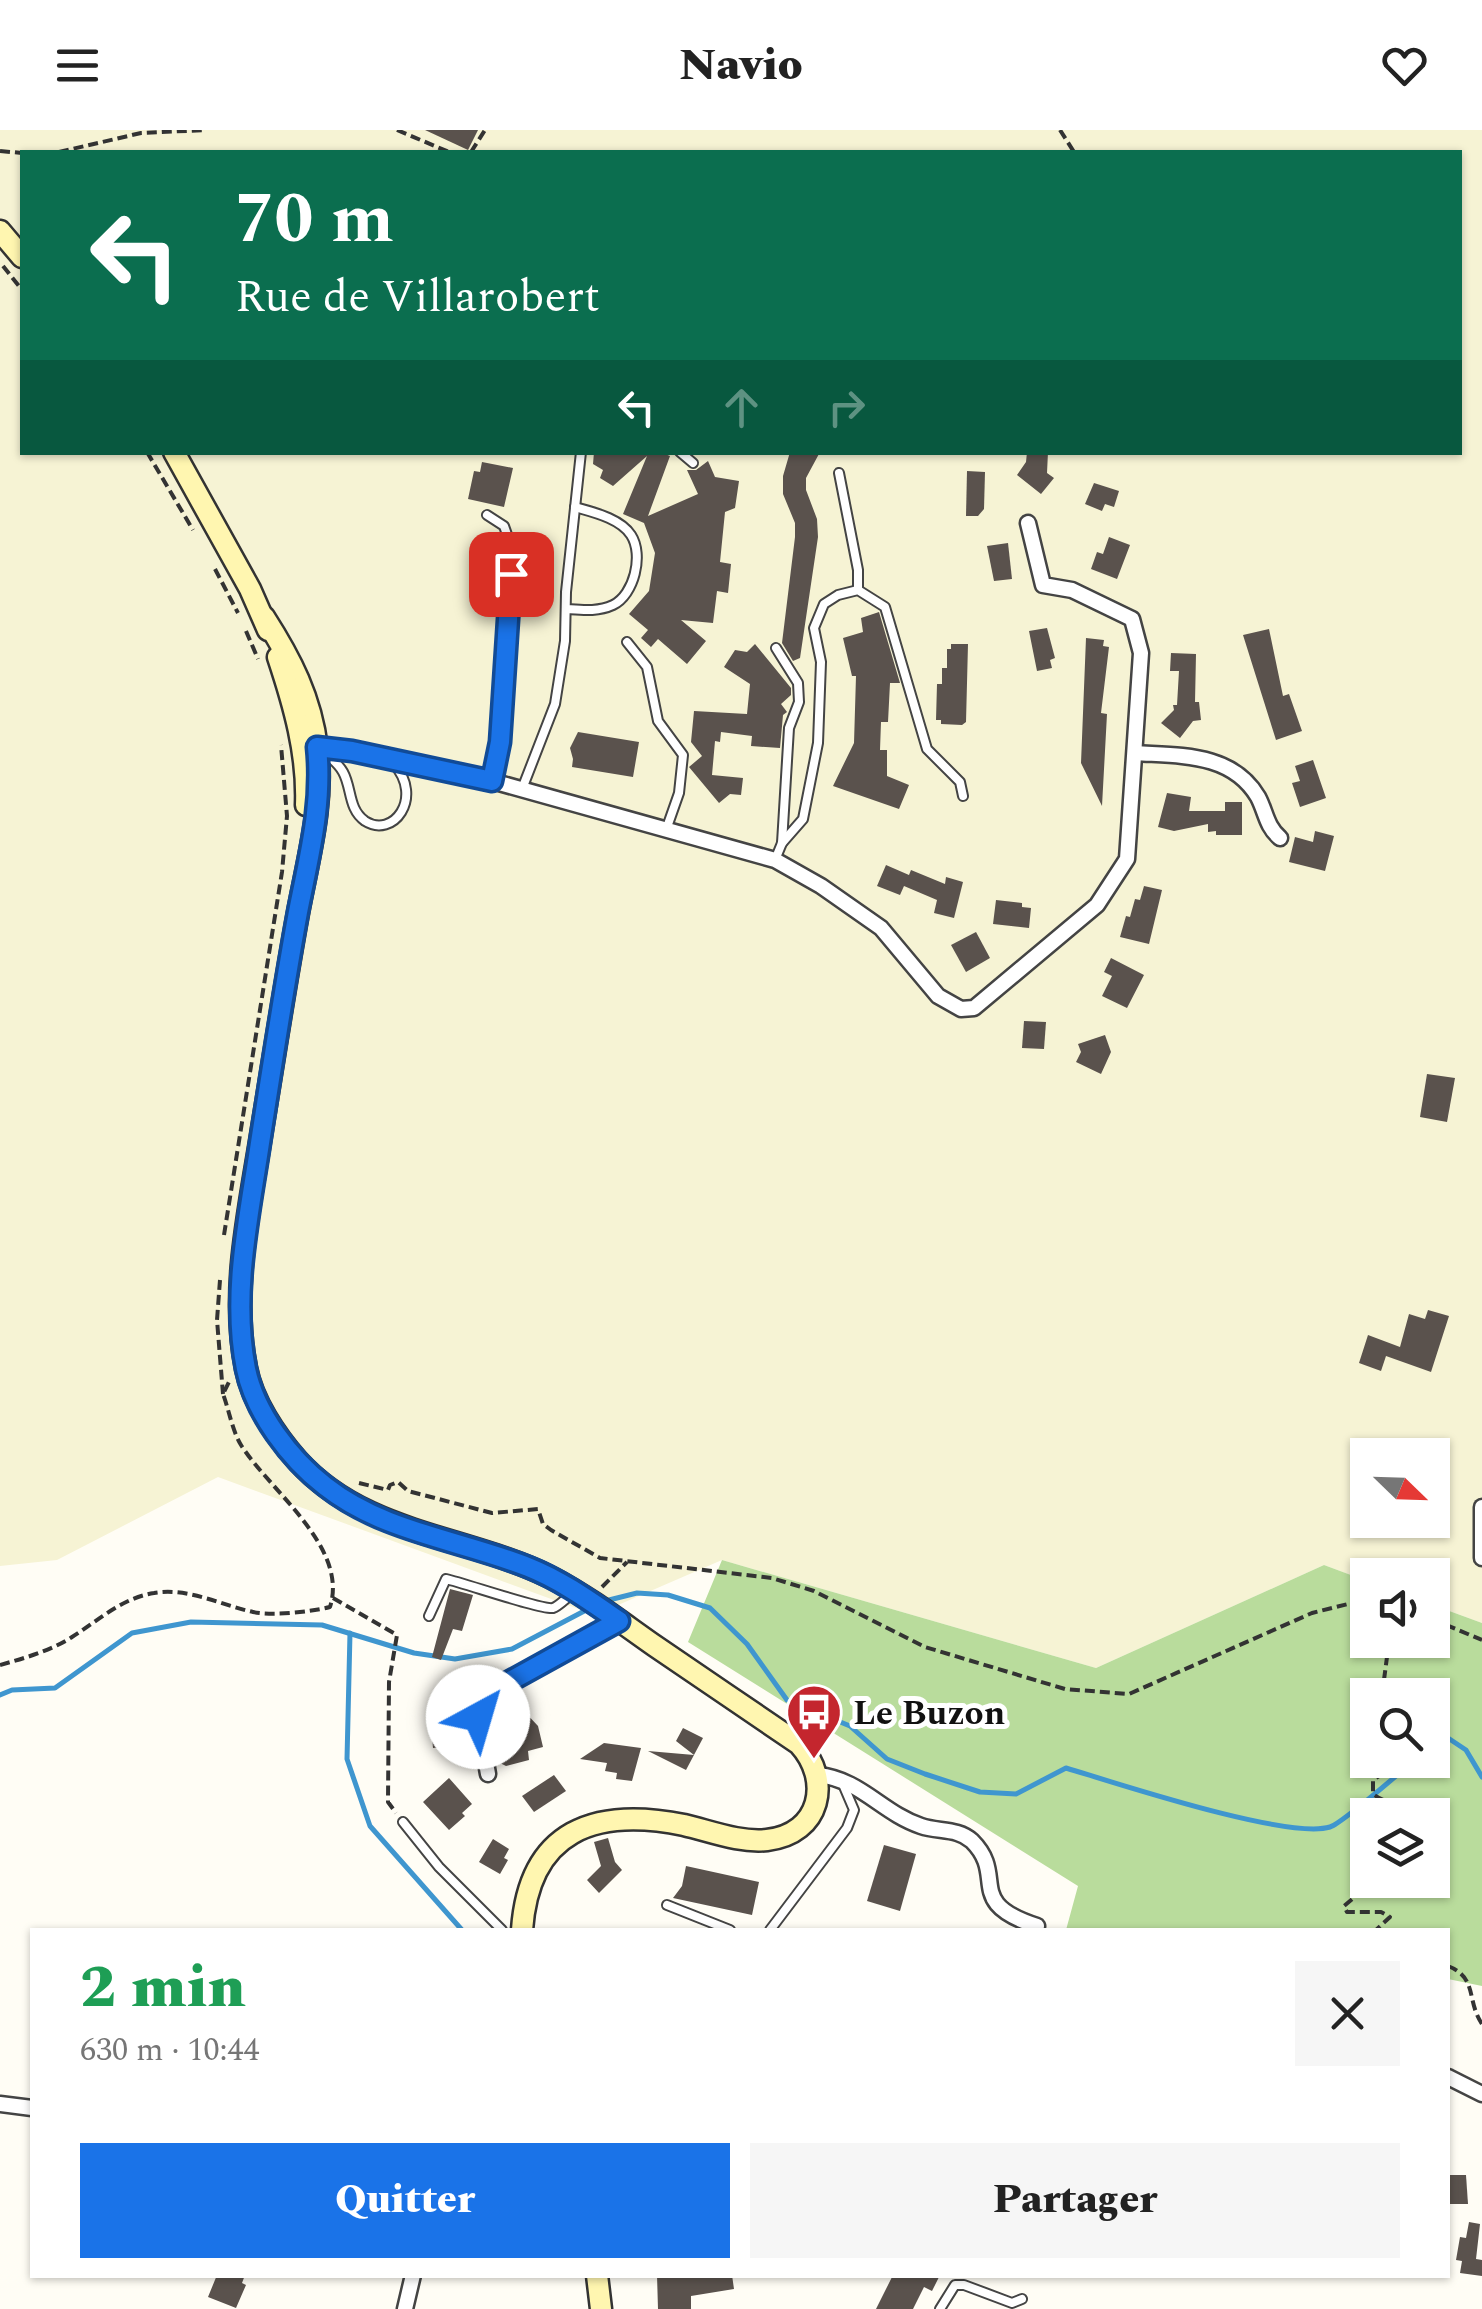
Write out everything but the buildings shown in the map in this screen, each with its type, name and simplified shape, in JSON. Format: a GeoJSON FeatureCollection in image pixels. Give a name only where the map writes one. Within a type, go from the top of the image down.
{"type":"FeatureCollection","features":[{"type":"Feature","properties":{"kind":"main road"},"geometry":{"type":"LineString","coordinates":[[176,455],[216,526],[290,729],[306,793],[298,911]]}},
{"type":"Feature","properties":{"kind":"main road"},"geometry":{"type":"LineString","coordinates":[[254,623],[294,664],[312,716],[319,796],[244,1239],[240,1303],[247,1373],[277,1434],[323,1485],[376,1516],[527,1567],[596,1605],[799,1744],[814,1761],[818,1775],[816,1804],[802,1825],[766,1840],[642,1818],[607,1820],[573,1832],[557,1842],[537,1868],[526,1898],[522,1928]]}},
{"type":"Feature","properties":{"kind":"main road"},"geometry":{"type":"LineString","coordinates":[[597,2278],[601,2309]]}},
{"type":"Feature","properties":{"kind":"street"},"geometry":{"type":"LineString","coordinates":[[290,729],[307,734],[309,742],[317,747],[492,781],[774,860],[821,886],[881,928],[938,996],[961,1009],[974,1008],[1097,905],[1127,859],[1141,652],[1132,620],[1072,590],[1043,584],[1028,524]]}},
{"type":"Feature","properties":{"kind":"street"},"geometry":{"type":"LineString","coordinates":[[1136,753],[1221,762],[1244,778],[1260,799],[1270,829],[1280,838]]}},
{"type":"Feature","properties":{"kind":"street"},"geometry":{"type":"LineString","coordinates":[[1482,1507],[1482,1558]]}},
{"type":"Feature","properties":{"kind":"street"},"geometry":{"type":"LineString","coordinates":[[488,1774],[478,1717],[483,1696],[596,1605]]}},
{"type":"Feature","properties":{"kind":"street"},"geometry":{"type":"LineString","coordinates":[[818,1775],[840,1778],[862,1788],[888,1812],[924,1828],[948,1830],[968,1838],[984,1856],[994,1904],[1012,1918],[1037,1926]]}},
{"type":"Feature","properties":{"kind":"street"},"geometry":{"type":"LineString","coordinates":[[1450,2077],[1482,2094]]}},
{"type":"Feature","properties":{"kind":"street"},"geometry":{"type":"LineString","coordinates":[[0,2104],[30,2108]]}},
{"type":"Feature","properties":{"kind":"street"},"geometry":{"type":"LineString","coordinates":[[406,2309],[412,2278]]}},
{"type":"Feature","properties":{"kind":"lane"},"geometry":{"type":"LineString","coordinates":[[522,789],[555,704],[565,641],[581,455]]}},
{"type":"Feature","properties":{"kind":"lane"},"geometry":{"type":"LineString","coordinates":[[684,455],[693,463]]}},
{"type":"Feature","properties":{"kind":"lane"},"geometry":{"type":"LineString","coordinates":[[839,473],[858,570],[858,590]]}},
{"type":"Feature","properties":{"kind":"lane"},"geometry":{"type":"LineString","coordinates":[[566,609],[595,610],[617,604],[632,583],[638,558],[631,534],[604,516],[575,507]]}},
{"type":"Feature","properties":{"kind":"lane"},"geometry":{"type":"LineString","coordinates":[[487,515],[504,526],[511,546],[500,742],[492,781]]}},
{"type":"Feature","properties":{"kind":"lane"},"geometry":{"type":"LineString","coordinates":[[774,860],[782,843],[804,818],[818,742],[821,662],[814,628],[824,604],[838,595],[858,590],[884,608],[927,749],[960,782],[963,796]]}},
{"type":"Feature","properties":{"kind":"lane"},"geometry":{"type":"LineString","coordinates":[[627,642],[647,666],[658,721],[684,755],[679,793],[666,830]]}},
{"type":"Feature","properties":{"kind":"lane"},"geometry":{"type":"LineString","coordinates":[[776,648],[798,683],[799,702],[789,728],[782,843]]}},
{"type":"Feature","properties":{"kind":"lane"},"geometry":{"type":"LineString","coordinates":[[317,747],[342,769],[350,800],[359,814],[366,822],[376,824],[395,818],[407,800],[403,775],[388,759]]}},
{"type":"Feature","properties":{"kind":"lane"},"geometry":{"type":"LineString","coordinates":[[429,1616],[446,1579],[481,1586],[539,1608],[596,1605]]}},
{"type":"Feature","properties":{"kind":"lane"},"geometry":{"type":"LineString","coordinates":[[772,1928],[847,1828],[854,1810],[840,1778]]}},
{"type":"Feature","properties":{"kind":"lane"},"geometry":{"type":"LineString","coordinates":[[403,1822],[439,1867],[500,1928]]}},
{"type":"Feature","properties":{"kind":"lane"},"geometry":{"type":"LineString","coordinates":[[667,1906],[725,1928]]}},
{"type":"Feature","properties":{"kind":"lane"},"geometry":{"type":"LineString","coordinates":[[940,2309],[954,2285],[1012,2303],[1022,2299]]}},
{"type":"Feature","properties":{"kind":"path"},"geometry":{"type":"LineString","coordinates":[[69,150],[141,133],[206,130]]}},
{"type":"Feature","properties":{"kind":"path"},"geometry":{"type":"LineString","coordinates":[[397,130],[444,150]]}},
{"type":"Feature","properties":{"kind":"path"},"geometry":{"type":"LineString","coordinates":[[0,263],[20,288]]}},
{"type":"Feature","properties":{"kind":"path"},"geometry":{"type":"LineString","coordinates":[[149,455],[200,540]]}},
{"type":"Feature","properties":{"kind":"path"},"geometry":{"type":"LineString","coordinates":[[215,569],[239,615]]}},
{"type":"Feature","properties":{"kind":"path"},"geometry":{"type":"LineString","coordinates":[[254,623],[261,666]]}},
{"type":"Feature","properties":{"kind":"path"},"geometry":{"type":"LineString","coordinates":[[223,1247],[282,872],[290,729]]}},
{"type":"Feature","properties":{"kind":"path"},"geometry":{"type":"LineString","coordinates":[[0,1666],[41,1653],[72,1638],[102,1614],[155,1592],[192,1594],[257,1613],[309,1613],[330,1607],[332,1566],[286,1498],[264,1477],[238,1441],[223,1394],[216,1320],[222,1265]]}},
{"type":"Feature","properties":{"kind":"path"},"geometry":{"type":"LineString","coordinates":[[223,1394],[228,1382],[247,1373]]}},
{"type":"Feature","properties":{"kind":"path"},"geometry":{"type":"LineString","coordinates":[[323,1485],[340,1478],[388,1490],[394,1482],[408,1491],[492,1513],[538,1508],[543,1524],[600,1558],[772,1578],[814,1591],[925,1647],[1065,1689],[1130,1694],[1312,1613],[1350,1604]]}},
{"type":"Feature","properties":{"kind":"path"},"geometry":{"type":"LineString","coordinates":[[596,1605],[626,1562]]}},
{"type":"Feature","properties":{"kind":"path"},"geometry":{"type":"LineString","coordinates":[[333,1598],[398,1635],[389,1682],[388,1802],[403,1822]]}},
{"type":"Feature","properties":{"kind":"path"},"geometry":{"type":"LineString","coordinates":[[1450,1627],[1482,1640]]}},
{"type":"Feature","properties":{"kind":"path"},"geometry":{"type":"LineString","coordinates":[[1350,1897],[1344,1908],[1352,1912],[1381,1912],[1390,1916],[1378,1928]]}},
{"type":"Feature","properties":{"kind":"path"},"geometry":{"type":"LineString","coordinates":[[1450,1967],[1467,1978],[1472,2006],[1482,2024]]}},
{"type":"Feature","properties":{"kind":"shaded area"},"geometry":{"type":"Polygon","coordinates":[[[0,130],[1482,130],[1482,1623],[1450,1611],[1450,1558],[1350,1558],[1350,1575],[1324,1565],[1096,1668],[722,1560],[595,1615],[218,1477],[57,1560],[0,1566],[0,130]]]}},
{"type":"Feature","properties":{"kind":"green space"},"geometry":{"type":"Polygon","coordinates":[[[722,1560],[1096,1668],[1324,1565],[1350,1575],[1350,1658],[1450,1658],[1450,1611],[1482,1623],[1482,1986],[1450,1979],[1450,1928],[1067,1928],[1078,1886],[688,1642],[722,1560]]]}},
{"type":"Feature","properties":{"kind":"waterway","name":"Le Buzon"},"geometry":{"type":"LineString","coordinates":[[605,1601],[637,1593],[668,1595],[710,1608],[747,1644],[787,1700],[850,1726],[887,1759],[980,1792],[1016,1794],[1066,1768],[1201,1808],[1309,1829],[1337,1823],[1394,1778]]}},
{"type":"Feature","properties":{"kind":"waterway","name":"Le Buzon"},"geometry":{"type":"LineString","coordinates":[[0,1695],[12,1690],[55,1688],[132,1633],[191,1622],[322,1625],[414,1653],[455,1659],[512,1649],[590,1608]]}},
{"type":"Feature","properties":{"kind":"waterway"},"geometry":{"type":"LineString","coordinates":[[350,1633],[347,1759],[370,1826],[460,1928]]}},
{"type":"Feature","properties":{"kind":"waterway","name":"Le Buzon"},"geometry":{"type":"LineString","coordinates":[[1450,1739],[1466,1750],[1482,1777]]}},
{"type":"Feature","properties":{"kind":"place","name":"Le Buzon"},"geometry":{"type":"Point","coordinates":[814,1761]}},
{"type":"Feature","properties":{"kind":"route"},"geometry":{"type":"LineString","coordinates":[[478,1717],[483,1696],[496,1686],[526,1674],[619,1621],[554,1579],[376,1516],[323,1485],[298,1461],[261,1406],[247,1373],[240,1303],[244,1239],[298,911],[316,830],[320,771],[317,747],[492,781],[500,742],[511,574]]}}]}
